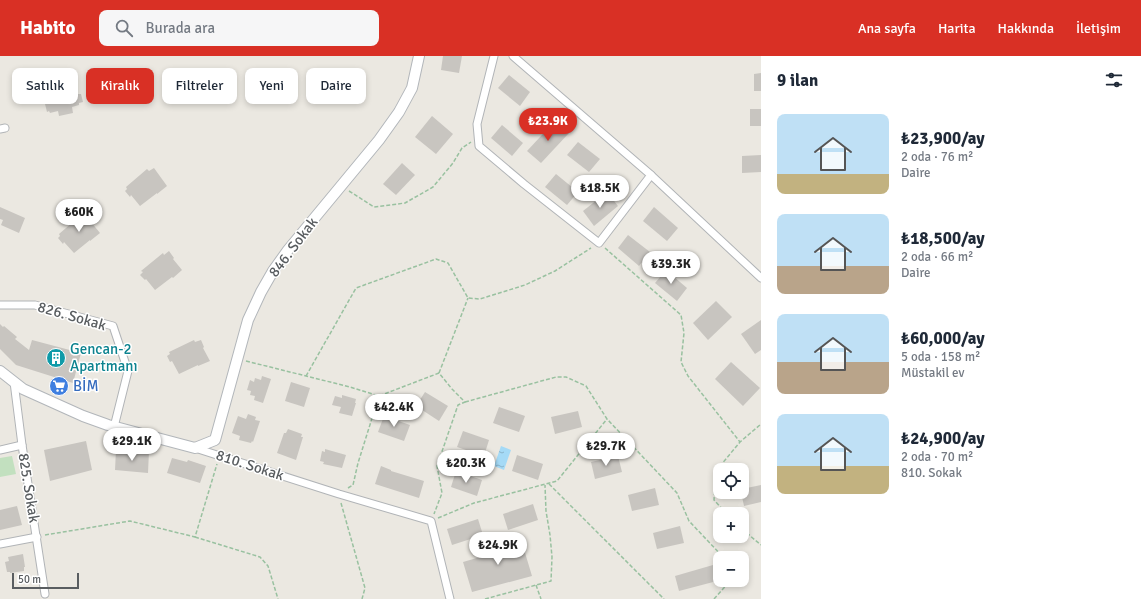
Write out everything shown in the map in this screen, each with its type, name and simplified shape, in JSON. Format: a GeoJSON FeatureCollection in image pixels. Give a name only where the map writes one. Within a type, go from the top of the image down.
{"type":"FeatureCollection","features":[{"type":"Feature","properties":{"kind":"street","name":"846. Sokak"},"geometry":{"type":"LineString","coordinates":[[195,448],[215,440],[248,320],[273,271],[290,248],[379,140],[399,112],[412,88],[419,56]]}},
{"type":"Feature","properties":{"kind":"street"},"geometry":{"type":"LineString","coordinates":[[494,56],[477,124],[479,146],[524,184],[599,242],[651,175]]}},
{"type":"Feature","properties":{"kind":"street"},"geometry":{"type":"LineString","coordinates":[[513,56],[651,175],[761,278]]}},
{"type":"Feature","properties":{"kind":"street","name":"826. Sokak"},"geometry":{"type":"LineString","coordinates":[[0,305],[35,304],[113,326],[128,371],[114,426]]}},
{"type":"Feature","properties":{"kind":"street","name":"810. Sokak"},"geometry":{"type":"LineString","coordinates":[[0,371],[23,389],[77,413],[114,426],[195,448],[339,494],[431,521]]}},
{"type":"Feature","properties":{"kind":"street","name":"825. Sokak"},"geometry":{"type":"LineString","coordinates":[[14,382],[45,594]]}},
{"type":"Feature","properties":{"kind":"street"},"geometry":{"type":"LineString","coordinates":[[0,450],[22,444]]}},
{"type":"Feature","properties":{"kind":"street"},"geometry":{"type":"LineString","coordinates":[[431,521],[450,599]]}},
{"type":"Feature","properties":{"kind":"street"},"geometry":{"type":"LineString","coordinates":[[0,544],[37,537]]}},
{"type":"Feature","properties":{"kind":"path"},"geometry":{"type":"LineString","coordinates":[[341,186],[374,207],[406,203],[433,186],[453,163],[462,148],[478,138]]}},
{"type":"Feature","properties":{"kind":"path"},"geometry":{"type":"LineString","coordinates":[[468,298],[480,299],[526,285],[555,271],[599,242],[681,315],[684,333],[681,362],[688,376],[740,442]]}},
{"type":"Feature","properties":{"kind":"path"},"geometry":{"type":"LineString","coordinates":[[306,376],[356,288],[436,259],[448,263],[468,298]]}},
{"type":"Feature","properties":{"kind":"path"},"geometry":{"type":"LineString","coordinates":[[237,359],[350,387],[379,396],[439,372],[468,298]]}},
{"type":"Feature","properties":{"kind":"path"},"geometry":{"type":"LineString","coordinates":[[439,372],[452,389],[466,402]]}},
{"type":"Feature","properties":{"kind":"path"},"geometry":{"type":"LineString","coordinates":[[431,521],[442,493],[437,466],[458,405],[556,377],[566,377],[586,386],[606,419],[677,493],[689,521],[717,551]]}},
{"type":"Feature","properties":{"kind":"path"},"geometry":{"type":"LineString","coordinates":[[362,599],[365,588],[339,494],[353,485],[358,463],[379,396]]}},
{"type":"Feature","properties":{"kind":"path"},"geometry":{"type":"LineString","coordinates":[[431,521],[474,503],[557,481],[606,419]]}},
{"type":"Feature","properties":{"kind":"path"},"geometry":{"type":"LineString","coordinates":[[720,507],[714,500],[716,471],[740,442],[761,424]]}},
{"type":"Feature","properties":{"kind":"path"},"geometry":{"type":"LineString","coordinates":[[195,537],[219,456]]}},
{"type":"Feature","properties":{"kind":"path"},"geometry":{"type":"LineString","coordinates":[[485,599],[552,581],[552,557],[546,512],[545,484]]}},
{"type":"Feature","properties":{"kind":"path"},"geometry":{"type":"LineString","coordinates":[[549,484],[664,599]]}},
{"type":"Feature","properties":{"kind":"path"},"geometry":{"type":"LineString","coordinates":[[37,537],[130,521],[195,537],[260,557],[268,566],[278,599]]}},
{"type":"Feature","properties":{"kind":"path"},"geometry":{"type":"LineString","coordinates":[[749,535],[761,545]]}},
{"type":"Feature","properties":{"kind":"path"},"geometry":{"type":"LineString","coordinates":[[536,585],[541,599]]}},
{"type":"Feature","properties":{"kind":"path"},"geometry":{"type":"LineString","coordinates":[[714,599],[725,587]]}},
{"type":"Feature","properties":{"kind":"green space"},"geometry":{"type":"Polygon","coordinates":[[[12,456],[16,474],[0,477],[0,458],[12,456]]]}},
{"type":"Feature","properties":{"kind":"water"},"geometry":{"type":"Polygon","coordinates":[[[501,446],[511,450],[504,470],[494,466],[501,446]]]}},
{"type":"Feature","properties":{"kind":"building"},"geometry":{"type":"Polygon","coordinates":[[[443,56],[462,56],[459,73],[441,70],[443,56]]]}},
{"type":"Feature","properties":{"kind":"building"},"geometry":{"type":"Polygon","coordinates":[[[761,73],[761,91],[754,91],[754,74],[761,73]]]}},
{"type":"Feature","properties":{"kind":"building"},"geometry":{"type":"Polygon","coordinates":[[[509,75],[530,92],[520,106],[498,88],[509,75]]]}},
{"type":"Feature","properties":{"kind":"building"},"geometry":{"type":"Polygon","coordinates":[[[78,94],[81,94],[83,102],[72,107],[73,113],[59,116],[58,111],[50,113],[49,111],[47,112],[45,104],[78,104],[78,94]]]}},
{"type":"Feature","properties":{"kind":"building"},"geometry":{"type":"Polygon","coordinates":[[[750,109],[761,109],[761,126],[750,126],[750,109]]]}},
{"type":"Feature","properties":{"kind":"building"},"geometry":{"type":"Polygon","coordinates":[[[432,116],[453,134],[436,154],[415,137],[432,116]]]}},
{"type":"Feature","properties":{"kind":"building"},"geometry":{"type":"Polygon","coordinates":[[[555,121],[569,133],[541,163],[527,151],[555,121]]]}},
{"type":"Feature","properties":{"kind":"building"},"geometry":{"type":"Polygon","coordinates":[[[502,125],[523,143],[512,156],[491,138],[502,125]]]}},
{"type":"Feature","properties":{"kind":"building"},"geometry":{"type":"Polygon","coordinates":[[[578,142],[600,159],[589,172],[567,155],[578,142]]]}},
{"type":"Feature","properties":{"kind":"building"},"geometry":{"type":"Polygon","coordinates":[[[761,155],[761,172],[742,173],[742,156],[761,155]]]}},
{"type":"Feature","properties":{"kind":"building"},"geometry":{"type":"Polygon","coordinates":[[[402,163],[415,175],[396,195],[383,184],[402,163]]]}},
{"type":"Feature","properties":{"kind":"building"},"geometry":{"type":"Polygon","coordinates":[[[154,168],[167,186],[140,206],[131,195],[130,197],[125,191],[127,189],[126,187],[147,169],[149,171],[154,168]]]}},
{"type":"Feature","properties":{"kind":"building"},"geometry":{"type":"Polygon","coordinates":[[[556,174],[578,192],[567,205],[545,187],[556,174]]]}},
{"type":"Feature","properties":{"kind":"building"},"geometry":{"type":"Polygon","coordinates":[[[607,192],[618,206],[594,226],[583,211],[607,192]]]}},
{"type":"Feature","properties":{"kind":"building"},"geometry":{"type":"Polygon","coordinates":[[[0,207],[25,218],[19,233],[1,225],[3,220],[0,219],[0,207]]]}},
{"type":"Feature","properties":{"kind":"building"},"geometry":{"type":"Polygon","coordinates":[[[654,207],[678,228],[667,241],[643,221],[654,207]]]}},
{"type":"Feature","properties":{"kind":"building"},"geometry":{"type":"Polygon","coordinates":[[[87,215],[100,233],[74,253],[58,238],[60,236],[59,234],[80,216],[82,218],[87,215]]]}},
{"type":"Feature","properties":{"kind":"building"},"geometry":{"type":"Polygon","coordinates":[[[628,235],[650,252],[639,266],[618,248],[628,235]]]}},
{"type":"Feature","properties":{"kind":"building"},"geometry":{"type":"Polygon","coordinates":[[[169,251],[174,258],[173,259],[182,270],[155,290],[146,279],[145,280],[140,275],[143,272],[141,271],[163,253],[164,255],[169,251]]]}},
{"type":"Feature","properties":{"kind":"building"},"geometry":{"type":"Polygon","coordinates":[[[666,270],[687,288],[677,301],[655,283],[666,270]]]}},
{"type":"Feature","properties":{"kind":"building"},"geometry":{"type":"Polygon","coordinates":[[[716,301],[732,317],[708,340],[693,323],[716,301]]]}},
{"type":"Feature","properties":{"kind":"building"},"geometry":{"type":"Polygon","coordinates":[[[761,320],[761,350],[755,354],[741,334],[761,320]]]}},
{"type":"Feature","properties":{"kind":"building"},"geometry":{"type":"Polygon","coordinates":[[[0,324],[17,337],[15,339],[29,350],[32,340],[81,353],[73,383],[16,365],[0,349],[0,324]]]}},
{"type":"Feature","properties":{"kind":"building"},"geometry":{"type":"Polygon","coordinates":[[[194,340],[195,342],[201,340],[204,347],[203,348],[210,361],[179,374],[172,361],[170,362],[167,356],[170,354],[169,352],[194,340]]]}},
{"type":"Feature","properties":{"kind":"building"},"geometry":{"type":"Polygon","coordinates":[[[731,362],[760,388],[743,406],[715,379],[731,362]]]}},
{"type":"Feature","properties":{"kind":"building"},"geometry":{"type":"Polygon","coordinates":[[[262,376],[271,379],[263,403],[254,400],[255,396],[250,395],[251,391],[247,390],[250,380],[254,382],[255,378],[261,380],[262,376]]]}},
{"type":"Feature","properties":{"kind":"building"},"geometry":{"type":"Polygon","coordinates":[[[291,382],[310,388],[304,407],[285,401],[291,382]]]}},
{"type":"Feature","properties":{"kind":"building"},"geometry":{"type":"Polygon","coordinates":[[[425,392],[448,406],[439,421],[416,406],[425,392]]]}},
{"type":"Feature","properties":{"kind":"building"},"geometry":{"type":"Polygon","coordinates":[[[342,395],[356,399],[352,416],[339,413],[341,407],[332,405],[335,396],[342,398],[342,395]]]}},
{"type":"Feature","properties":{"kind":"building"},"geometry":{"type":"Polygon","coordinates":[[[499,407],[525,416],[519,432],[493,423],[499,407]]]}},
{"type":"Feature","properties":{"kind":"building"},"geometry":{"type":"Polygon","coordinates":[[[578,411],[582,427],[555,434],[551,417],[578,411]]]}},
{"type":"Feature","properties":{"kind":"building"},"geometry":{"type":"Polygon","coordinates":[[[248,414],[256,417],[255,420],[260,421],[253,442],[252,441],[251,443],[239,440],[240,436],[232,433],[238,416],[246,419],[248,414]]]}},
{"type":"Feature","properties":{"kind":"building"},"geometry":{"type":"Polygon","coordinates":[[[384,416],[410,425],[404,441],[378,432],[384,416]]]}},
{"type":"Feature","properties":{"kind":"building"},"geometry":{"type":"Polygon","coordinates":[[[288,429],[302,434],[301,437],[303,437],[296,460],[277,453],[284,433],[286,433],[288,429]]]}},
{"type":"Feature","properties":{"kind":"building"},"geometry":{"type":"Polygon","coordinates":[[[463,431],[489,440],[484,456],[457,447],[463,431]]]}},
{"type":"Feature","properties":{"kind":"building"},"geometry":{"type":"Polygon","coordinates":[[[86,441],[92,470],[50,481],[44,450],[86,441]]]}},
{"type":"Feature","properties":{"kind":"building"},"geometry":{"type":"Polygon","coordinates":[[[325,449],[346,455],[342,468],[323,464],[324,462],[320,461],[322,451],[325,452],[325,449]]]}},
{"type":"Feature","properties":{"kind":"building"},"geometry":{"type":"Polygon","coordinates":[[[116,450],[125,451],[125,453],[149,451],[148,473],[115,470],[116,450]]]}},
{"type":"Feature","properties":{"kind":"building"},"geometry":{"type":"Polygon","coordinates":[[[517,455],[543,464],[538,480],[512,471],[517,455]]]}},
{"type":"Feature","properties":{"kind":"building"},"geometry":{"type":"Polygon","coordinates":[[[618,456],[622,472],[595,479],[591,462],[618,456]]]}},
{"type":"Feature","properties":{"kind":"building"},"geometry":{"type":"Polygon","coordinates":[[[172,458],[187,462],[188,460],[206,466],[200,483],[167,473],[172,458]]]}},
{"type":"Feature","properties":{"kind":"building"},"geometry":{"type":"Polygon","coordinates":[[[381,466],[391,471],[424,481],[419,498],[375,484],[381,466]]]}},
{"type":"Feature","properties":{"kind":"building"},"geometry":{"type":"Polygon","coordinates":[[[456,471],[482,480],[477,496],[451,487],[456,471]]]}},
{"type":"Feature","properties":{"kind":"building"},"geometry":{"type":"Polygon","coordinates":[[[761,485],[761,502],[744,506],[742,499],[749,499],[749,488],[761,485]]]}},
{"type":"Feature","properties":{"kind":"building"},"geometry":{"type":"Polygon","coordinates":[[[655,488],[659,505],[632,511],[628,495],[655,488]]]}},
{"type":"Feature","properties":{"kind":"building"},"geometry":{"type":"Polygon","coordinates":[[[533,504],[538,520],[508,530],[503,514],[533,504]]]}},
{"type":"Feature","properties":{"kind":"building"},"geometry":{"type":"Polygon","coordinates":[[[17,506],[22,525],[0,530],[0,510],[17,506]]]}},
{"type":"Feature","properties":{"kind":"building"},"geometry":{"type":"Polygon","coordinates":[[[478,519],[483,535],[452,545],[447,529],[478,519]]]}},
{"type":"Feature","properties":{"kind":"building"},"geometry":{"type":"Polygon","coordinates":[[[680,526],[684,543],[657,549],[653,533],[680,526]]]}},
{"type":"Feature","properties":{"kind":"building"},"geometry":{"type":"Polygon","coordinates":[[[503,535],[508,550],[523,546],[532,576],[472,592],[463,562],[494,553],[490,539],[503,535]]]}},
{"type":"Feature","properties":{"kind":"building"},"geometry":{"type":"Polygon","coordinates":[[[23,554],[25,567],[24,571],[7,572],[5,562],[9,561],[8,557],[23,554]]]}},
{"type":"Feature","properties":{"kind":"building"},"geometry":{"type":"Polygon","coordinates":[[[713,565],[713,582],[679,591],[675,576],[713,565]]]}},
{"type":"Feature","properties":{"kind":"place","name":"Gencan-2 Apartmanı"},"geometry":{"type":"Point","coordinates":[56,358]}},
{"type":"Feature","properties":{"kind":"place","name":"BİM"},"geometry":{"type":"Point","coordinates":[59,386]}}]}
